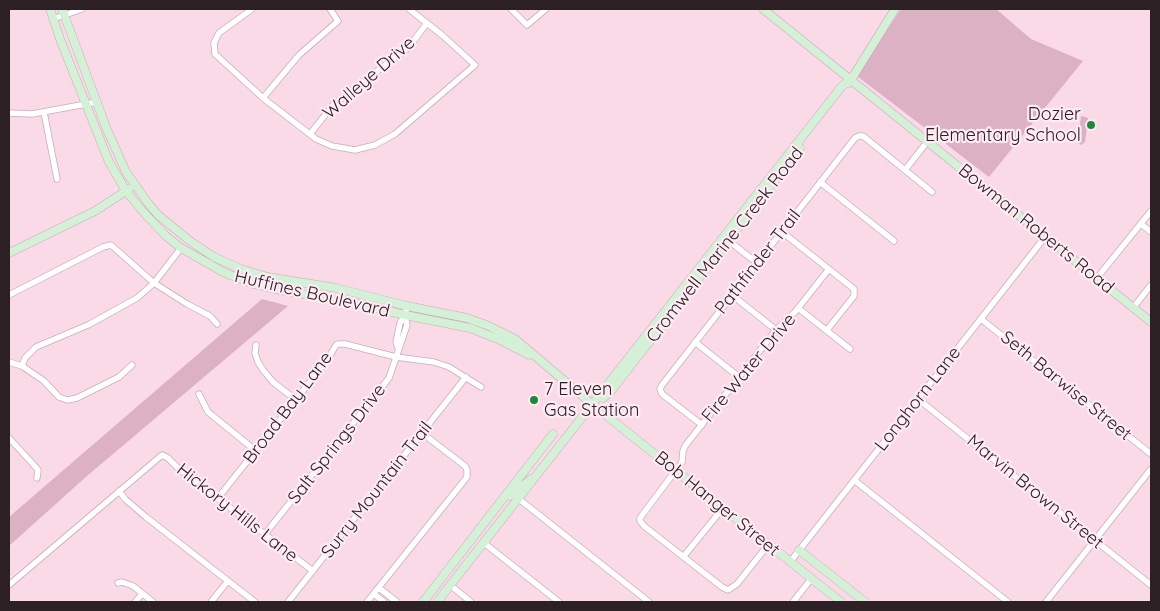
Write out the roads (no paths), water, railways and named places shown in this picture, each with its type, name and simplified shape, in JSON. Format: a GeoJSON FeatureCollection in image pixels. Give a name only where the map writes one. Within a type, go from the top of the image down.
{"type":"FeatureCollection","features":[{"type":"Feature","properties":{"kind":"main road","name":"Bowman Roberts Road"},"geometry":{"type":"LineString","coordinates":[[763,9],[1151,322]]}},
{"type":"Feature","properties":{"kind":"main road","name":"Cromwell Marine Creek Road"},"geometry":{"type":"LineString","coordinates":[[593,405],[611,391],[846,89],[894,9]]}},
{"type":"Feature","properties":{"kind":"main road","name":"Huffines Boulevard"},"geometry":{"type":"LineString","coordinates":[[62,11],[118,157],[135,186],[158,215],[174,228],[214,257],[241,269],[268,277],[336,288],[407,306],[466,318],[489,326],[515,340],[593,405]]}},
{"type":"Feature","properties":{"kind":"main road","name":"Huffines Boulevard"},"geometry":{"type":"LineString","coordinates":[[51,13],[109,162],[126,191],[145,214],[166,236],[181,248],[225,273],[254,284],[355,303],[470,328],[498,339],[540,360]]}},
{"type":"Feature","properties":{"kind":"main road","name":"Cromwell Marine Creek Road"},"geometry":{"type":"LineString","coordinates":[[437,602],[842,86],[850,80]]}},
{"type":"Feature","properties":{"kind":"main road"},"geometry":{"type":"LineString","coordinates":[[9,253],[94,211],[135,186]]}},
{"type":"Feature","properties":{"kind":"main road","name":"Bob Hanger Street"},"geometry":{"type":"LineString","coordinates":[[593,405],[841,602]]}},
{"type":"Feature","properties":{"kind":"main road","name":"Cromwell Marine Creek Road"},"geometry":{"type":"LineString","coordinates":[[423,602],[553,434]]}},
{"type":"Feature","properties":{"kind":"main road","name":"Cromwell Marine Creek Road"},"geometry":{"type":"LineString","coordinates":[[499,505],[542,470]]}},
{"type":"Feature","properties":{"kind":"main road","name":"Bob Hanger Street"},"geometry":{"type":"LineString","coordinates":[[799,550],[864,602]]}},
{"type":"Feature","properties":{"kind":"street"},"geometry":{"type":"LineString","coordinates":[[51,13],[82,9]]}},
{"type":"Feature","properties":{"kind":"street"},"geometry":{"type":"LineString","coordinates":[[252,9],[219,33],[214,43],[215,54],[264,98],[316,139],[332,146],[355,150],[375,145],[395,134],[475,65],[409,9]]}},
{"type":"Feature","properties":{"kind":"street"},"geometry":{"type":"LineString","coordinates":[[264,98],[299,55],[338,21],[330,9]]}},
{"type":"Feature","properties":{"kind":"street"},"geometry":{"type":"LineString","coordinates":[[511,9],[528,25],[546,9]]}},
{"type":"Feature","properties":{"kind":"street","name":"Walleye Drive"},"geometry":{"type":"LineString","coordinates":[[310,134],[334,104],[409,47],[427,23]]}},
{"type":"Feature","properties":{"kind":"street"},"geometry":{"type":"LineString","coordinates":[[9,113],[32,114],[97,102]]}},
{"type":"Feature","properties":{"kind":"street"},"geometry":{"type":"LineString","coordinates":[[44,112],[57,179]]}},
{"type":"Feature","properties":{"kind":"street","name":"Pathfinder Trail"},"geometry":{"type":"LineString","coordinates":[[702,425],[662,394],[660,390],[662,385],[855,138],[863,136],[905,170]]}},
{"type":"Feature","properties":{"kind":"street"},"geometry":{"type":"LineString","coordinates":[[927,142],[905,170],[932,192]]}},
{"type":"Feature","properties":{"kind":"street"},"geometry":{"type":"LineString","coordinates":[[820,182],[894,241]]}},
{"type":"Feature","properties":{"kind":"street"},"geometry":{"type":"LineString","coordinates":[[1097,278],[1151,211]]}},
{"type":"Feature","properties":{"kind":"street"},"geometry":{"type":"LineString","coordinates":[[1141,224],[1151,232]]}},
{"type":"Feature","properties":{"kind":"street"},"geometry":{"type":"LineString","coordinates":[[782,232],[855,291],[854,296],[827,330]]}},
{"type":"Feature","properties":{"kind":"street","name":"Longhorn Lane"},"geometry":{"type":"LineString","coordinates":[[790,562],[1045,237]]}},
{"type":"Feature","properties":{"kind":"street"},"geometry":{"type":"LineString","coordinates":[[729,241],[757,263]]}},
{"type":"Feature","properties":{"kind":"street"},"geometry":{"type":"LineString","coordinates":[[9,295],[103,247],[111,245],[154,284],[210,316],[217,324]]}},
{"type":"Feature","properties":{"kind":"street"},"geometry":{"type":"LineString","coordinates":[[22,366],[25,358],[36,347],[88,325],[136,298],[154,284],[181,248]]}},
{"type":"Feature","properties":{"kind":"street","name":"Fire Water Drive"},"geometry":{"type":"LineString","coordinates":[[684,556],[644,526],[640,521],[641,516],[682,462],[684,447],[776,330],[798,308],[829,269]]}},
{"type":"Feature","properties":{"kind":"street"},"geometry":{"type":"LineString","coordinates":[[1133,308],[1151,285]]}},
{"type":"Feature","properties":{"kind":"street"},"geometry":{"type":"LineString","coordinates":[[732,295],[776,330]]}},
{"type":"Feature","properties":{"kind":"street","name":"Salt Springs Drive"},"geometry":{"type":"LineString","coordinates":[[265,534],[389,378],[398,348],[403,342],[407,324],[405,315],[407,306]]}},
{"type":"Feature","properties":{"kind":"street"},"geometry":{"type":"LineString","coordinates":[[798,308],[850,349]]}},
{"type":"Feature","properties":{"kind":"street","name":"Seth Barwise Street"},"geometry":{"type":"LineString","coordinates":[[981,319],[1151,454]]}},
{"type":"Feature","properties":{"kind":"street"},"geometry":{"type":"LineString","coordinates":[[695,342],[739,377]]}},
{"type":"Feature","properties":{"kind":"street","name":"Broad Bay Lane"},"geometry":{"type":"LineString","coordinates":[[218,498],[338,344],[345,344],[396,357],[434,362],[449,367],[481,387]]}},
{"type":"Feature","properties":{"kind":"street"},"geometry":{"type":"LineString","coordinates":[[256,346],[255,353],[263,370],[273,382],[296,400]]}},
{"type":"Feature","properties":{"kind":"street"},"geometry":{"type":"LineString","coordinates":[[9,362],[22,366],[44,381],[59,397],[67,400],[77,398],[119,377],[132,365]]}},
{"type":"Feature","properties":{"kind":"street","name":"Surry Mountain Trail"},"geometry":{"type":"LineString","coordinates":[[288,602],[466,377]]}},
{"type":"Feature","properties":{"kind":"street"},"geometry":{"type":"LineString","coordinates":[[199,394],[208,412],[256,451]]}},
{"type":"Feature","properties":{"kind":"street","name":"Marvin Brown Street"},"geometry":{"type":"LineString","coordinates":[[918,399],[1151,585]]}},
{"type":"Feature","properties":{"kind":"street"},"geometry":{"type":"LineString","coordinates":[[367,602],[464,482],[468,474],[465,466],[422,433]]}},
{"type":"Feature","properties":{"kind":"street"},"geometry":{"type":"LineString","coordinates":[[9,438],[38,470],[37,478]]}},
{"type":"Feature","properties":{"kind":"street","name":"Hickory Hills Lane"},"geometry":{"type":"LineString","coordinates":[[119,491],[162,455],[312,572]]}},
{"type":"Feature","properties":{"kind":"street"},"geometry":{"type":"LineString","coordinates":[[1046,602],[1151,469]]}},
{"type":"Feature","properties":{"kind":"street"},"geometry":{"type":"LineString","coordinates":[[854,480],[1008,602]]}},
{"type":"Feature","properties":{"kind":"street"},"geometry":{"type":"LineString","coordinates":[[9,585],[119,491],[146,517],[255,602]]}},
{"type":"Feature","properties":{"kind":"street"},"geometry":{"type":"LineString","coordinates":[[519,499],[649,602]]}},
{"type":"Feature","properties":{"kind":"street"},"geometry":{"type":"LineString","coordinates":[[723,508],[684,556],[722,587],[731,589],[768,545]]}},
{"type":"Feature","properties":{"kind":"street"},"geometry":{"type":"LineString","coordinates":[[484,542],[558,602]]}},
{"type":"Feature","properties":{"kind":"street"},"geometry":{"type":"LineString","coordinates":[[793,602],[811,579]]}},
{"type":"Feature","properties":{"kind":"street"},"geometry":{"type":"LineString","coordinates":[[211,602],[228,581]]}},
{"type":"Feature","properties":{"kind":"street"},"geometry":{"type":"LineString","coordinates":[[118,583],[128,583],[153,602]]}},
{"type":"Feature","properties":{"kind":"street"},"geometry":{"type":"LineString","coordinates":[[450,586],[471,602]]}},
{"type":"Feature","properties":{"kind":"street"},"geometry":{"type":"LineString","coordinates":[[379,588],[397,602]]}},
{"type":"Feature","properties":{"kind":"street"},"geometry":{"type":"LineString","coordinates":[[135,602],[142,594]]}},
{"type":"Feature","properties":{"kind":"street"},"geometry":{"type":"LineString","coordinates":[[374,594],[384,602]]}},
{"type":"Feature","properties":{"kind":"place","name":"Dozier Elementary School"},"geometry":{"type":"Point","coordinates":[1091,125]}},
{"type":"Feature","properties":{"kind":"place","name":"7 Eleven Gas Station"},"geometry":{"type":"Point","coordinates":[534,400]}}]}
